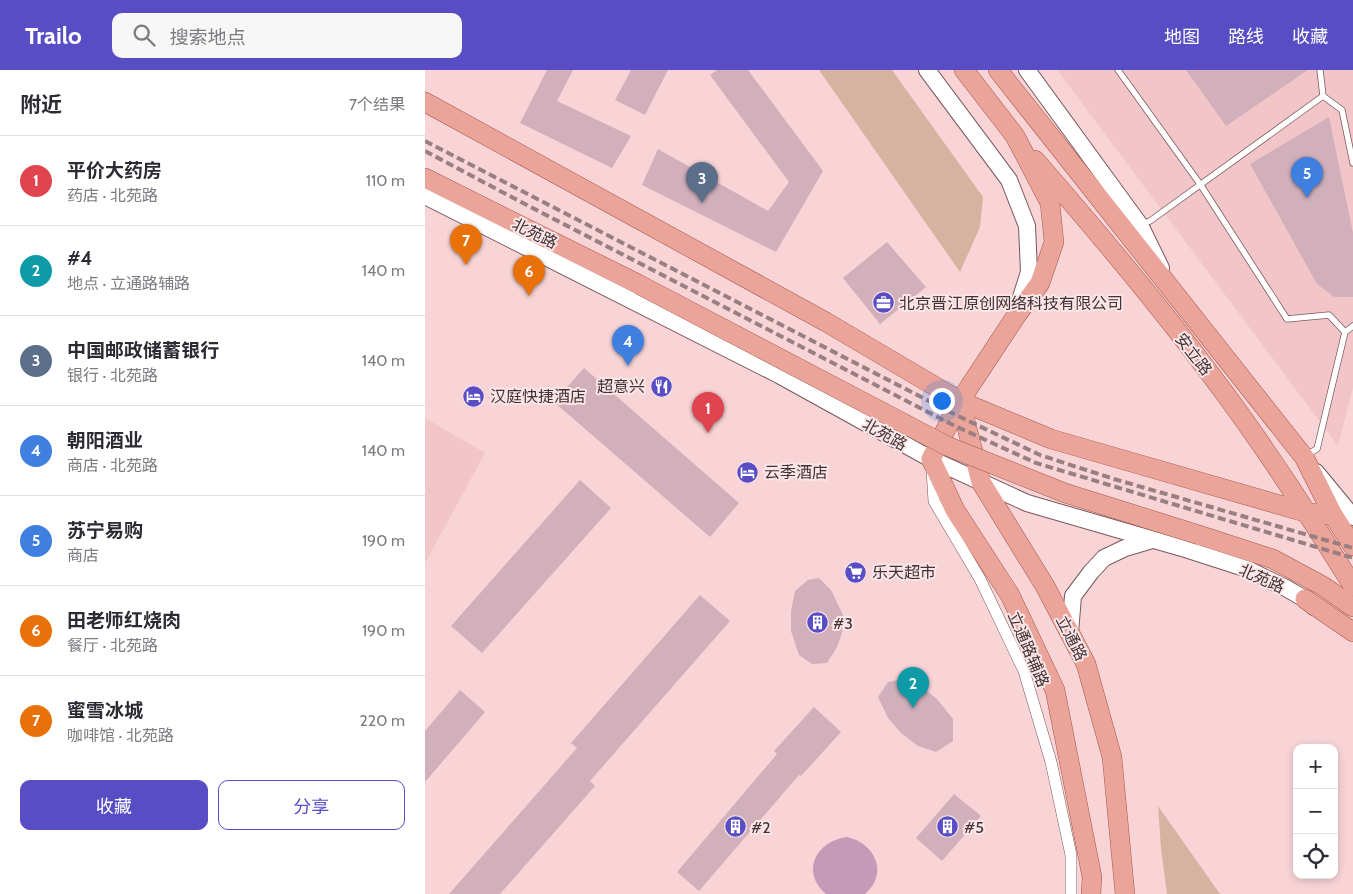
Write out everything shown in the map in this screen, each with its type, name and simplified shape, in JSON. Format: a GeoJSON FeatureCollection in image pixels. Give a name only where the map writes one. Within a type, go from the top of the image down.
{"type":"FeatureCollection","features":[{"type":"Feature","properties":{"kind":"main road","name":"安立路"},"geometry":{"type":"LineString","coordinates":[[965,70],[1015,136],[1101,235],[1211,375],[1308,513],[1353,586]]}},
{"type":"Feature","properties":{"kind":"main road","name":"安立路"},"geometry":{"type":"LineString","coordinates":[[998,70],[1304,456],[1333,515],[1353,546]]}},
{"type":"Feature","properties":{"kind":"main road"},"geometry":{"type":"LineString","coordinates":[[425,102],[826,322],[960,401],[1051,439],[1308,513],[1333,515]]}},
{"type":"Feature","properties":{"kind":"main road","name":"安立路"},"geometry":{"type":"LineString","coordinates":[[931,459],[960,401],[1040,283],[1054,242],[1050,204],[1015,136]]}},
{"type":"Feature","properties":{"kind":"main road","name":"北苑路"},"geometry":{"type":"LineString","coordinates":[[425,178],[640,285],[947,446],[1065,493],[1273,559],[1323,586],[1353,608]]}},
{"type":"Feature","properties":{"kind":"main road","name":"立通路"},"geometry":{"type":"LineString","coordinates":[[960,401],[981,482],[1045,586],[1086,664],[1112,757],[1126,893]]}},
{"type":"Feature","properties":{"kind":"main road"},"geometry":{"type":"LineString","coordinates":[[931,459],[955,510],[1010,595],[1055,690],[1092,877],[1091,894]]}},
{"type":"Feature","properties":{"kind":"main road"},"geometry":{"type":"LineString","coordinates":[[1305,599],[1353,632]]}},
{"type":"Feature","properties":{"kind":"street","name":"安立路"},"geometry":{"type":"LineString","coordinates":[[927,70],[1009,180],[1027,226],[1029,272],[1016,316]]}},
{"type":"Feature","properties":{"kind":"street","name":"安立路"},"geometry":{"type":"LineString","coordinates":[[1027,70],[1140,225],[1175,294]]}},
{"type":"Feature","properties":{"kind":"street","name":"北苑路"},"geometry":{"type":"LineString","coordinates":[[425,196],[779,375],[931,459],[1027,503],[1247,570],[1305,599],[1353,643]]}},
{"type":"Feature","properties":{"kind":"street","name":"安立路"},"geometry":{"type":"LineString","coordinates":[[1304,456],[1353,517]]}},
{"type":"Feature","properties":{"kind":"street","name":"立通路辅路"},"geometry":{"type":"LineString","coordinates":[[931,459],[934,501],[980,579],[1024,671],[1051,762],[1071,855],[1071,894]]}},
{"type":"Feature","properties":{"kind":"street"},"geometry":{"type":"LineString","coordinates":[[1070,633],[1073,596],[1091,572],[1105,558],[1125,548],[1152,540]]}},
{"type":"Feature","properties":{"kind":"lane"},"geometry":{"type":"LineString","coordinates":[[1118,70],[1200,184],[1287,319],[1329,315],[1345,332]]}},
{"type":"Feature","properties":{"kind":"lane"},"geometry":{"type":"LineString","coordinates":[[1320,70],[1323,96],[1342,110],[1353,163]]}},
{"type":"Feature","properties":{"kind":"lane"},"geometry":{"type":"LineString","coordinates":[[1140,225],[1150,221],[1323,96]]}},
{"type":"Feature","properties":{"kind":"lane"},"geometry":{"type":"LineString","coordinates":[[1304,456],[1317,448],[1345,332],[1353,326]]}},
{"type":"Feature","properties":{"kind":"shaded area"},"geometry":{"type":"Polygon","coordinates":[[[819,70],[892,70],[983,197],[980,227],[960,272],[819,70]]]}},
{"type":"Feature","properties":{"kind":"shaded area"},"geometry":{"type":"Polygon","coordinates":[[[1057,70],[1353,70],[1353,388],[1338,446],[1057,70]]]}},
{"type":"Feature","properties":{"kind":"shaded area"},"geometry":{"type":"Polygon","coordinates":[[[425,418],[485,453],[425,563],[425,418]]]}},
{"type":"Feature","properties":{"kind":"shaded area"},"geometry":{"type":"Polygon","coordinates":[[[1158,806],[1220,894],[1167,894],[1158,806]]]}},
{"type":"Feature","properties":{"kind":"shaded area"},"geometry":{"type":"Polygon","coordinates":[[[847,837],[865,845],[871,852],[877,868],[876,877],[872,886],[865,894],[826,894],[818,885],[814,876],[813,867],[815,859],[827,844],[847,837]]]}},
{"type":"Feature","properties":{"kind":"building"},"geometry":{"type":"Polygon","coordinates":[[[547,70],[573,70],[557,101],[631,136],[612,168],[520,123],[547,70]]]}},
{"type":"Feature","properties":{"kind":"building"},"geometry":{"type":"Polygon","coordinates":[[[631,70],[668,70],[645,115],[615,100],[631,70]]]}},
{"type":"Feature","properties":{"kind":"building"},"geometry":{"type":"Polygon","coordinates":[[[717,70],[748,70],[823,171],[776,252],[642,185],[658,149],[768,211],[789,182],[710,75],[717,70]]]}},
{"type":"Feature","properties":{"kind":"building"},"geometry":{"type":"Polygon","coordinates":[[[1186,70],[1308,70],[1226,126],[1186,70]]]}},
{"type":"Feature","properties":{"kind":"building"},"geometry":{"type":"Polygon","coordinates":[[[1329,117],[1353,233],[1353,297],[1334,297],[1317,284],[1250,164],[1329,117]]]}},
{"type":"Feature","properties":{"kind":"building"},"geometry":{"type":"Polygon","coordinates":[[[887,242],[926,287],[880,324],[843,278],[887,242]]]}},
{"type":"Feature","properties":{"kind":"building"},"geometry":{"type":"Polygon","coordinates":[[[584,368],[739,503],[710,537],[554,402],[584,368]]]}},
{"type":"Feature","properties":{"kind":"building"},"geometry":{"type":"Polygon","coordinates":[[[580,480],[611,508],[482,653],[451,626],[580,480]]]}},
{"type":"Feature","properties":{"kind":"building","name":"#3"},"geometry":{"type":"Polygon","coordinates":[[[819,578],[831,590],[843,615],[842,633],[837,647],[827,663],[812,664],[799,655],[791,631],[791,611],[795,591],[808,580],[819,578]]]}},
{"type":"Feature","properties":{"kind":"building"},"geometry":{"type":"Polygon","coordinates":[[[700,595],[730,621],[590,781],[595,786],[500,894],[449,894],[577,748],[571,743],[700,595]]]}},
{"type":"Feature","properties":{"kind":"building"},"geometry":{"type":"Polygon","coordinates":[[[903,679],[920,686],[936,698],[953,719],[953,741],[936,752],[918,746],[901,733],[888,718],[878,697],[888,682],[903,679]]]}},
{"type":"Feature","properties":{"kind":"building"},"geometry":{"type":"Polygon","coordinates":[[[460,690],[485,712],[425,782],[425,731],[460,690]]]}},
{"type":"Feature","properties":{"kind":"building","name":"#2"},"geometry":{"type":"Polygon","coordinates":[[[814,707],[841,732],[801,776],[799,775],[699,891],[677,872],[777,754],[774,751],[814,707]]]}},
{"type":"Feature","properties":{"kind":"building","name":"#5"},"geometry":{"type":"Polygon","coordinates":[[[954,794],[981,816],[942,861],[916,838],[954,794]]]}},
{"type":"Feature","properties":{"kind":"railway"},"geometry":{"type":"LineString","coordinates":[[425,141],[956,415],[1040,455],[1114,479],[1353,548]]}},
{"type":"Feature","properties":{"kind":"railway"},"geometry":{"type":"LineString","coordinates":[[425,151],[953,425],[1036,463],[1353,558]]}},
{"type":"Feature","properties":{"kind":"place","name":"苏宁易购"},"geometry":{"type":"Point","coordinates":[1307,198]}},
{"type":"Feature","properties":{"kind":"place","name":"中国邮政储蓄银行"},"geometry":{"type":"Point","coordinates":[702,203]}},
{"type":"Feature","properties":{"kind":"place","name":"蜜雪冰城"},"geometry":{"type":"Point","coordinates":[466,265]}},
{"type":"Feature","properties":{"kind":"place","name":"田老师红烧肉"},"geometry":{"type":"Point","coordinates":[529,296]}},
{"type":"Feature","properties":{"kind":"place","name":"北京晋江原创网络科技有限公司"},"geometry":{"type":"Point","coordinates":[883,303]}},
{"type":"Feature","properties":{"kind":"place","name":"朝阳酒业"},"geometry":{"type":"Point","coordinates":[628,366]}},
{"type":"Feature","properties":{"kind":"place","name":"超意兴"},"geometry":{"type":"Point","coordinates":[661,386]}},
{"type":"Feature","properties":{"kind":"place","name":"汉庭快捷酒店"},"geometry":{"type":"Point","coordinates":[474,396]}},
{"type":"Feature","properties":{"kind":"place","name":"平价大药房"},"geometry":{"type":"Point","coordinates":[708,433]}},
{"type":"Feature","properties":{"kind":"place","name":"云季酒店"},"geometry":{"type":"Point","coordinates":[748,472]}},
{"type":"Feature","properties":{"kind":"place","name":"乐天超市"},"geometry":{"type":"Point","coordinates":[856,572]}},
{"type":"Feature","properties":{"kind":"place","name":"#3"},"geometry":{"type":"Point","coordinates":[817,623]}},
{"type":"Feature","properties":{"kind":"place","name":"#4"},"geometry":{"type":"Point","coordinates":[913,708]}},
{"type":"Feature","properties":{"kind":"place","name":"#2"},"geometry":{"type":"Point","coordinates":[735,827]}},
{"type":"Feature","properties":{"kind":"place","name":"#5"},"geometry":{"type":"Point","coordinates":[948,827]}}]}
